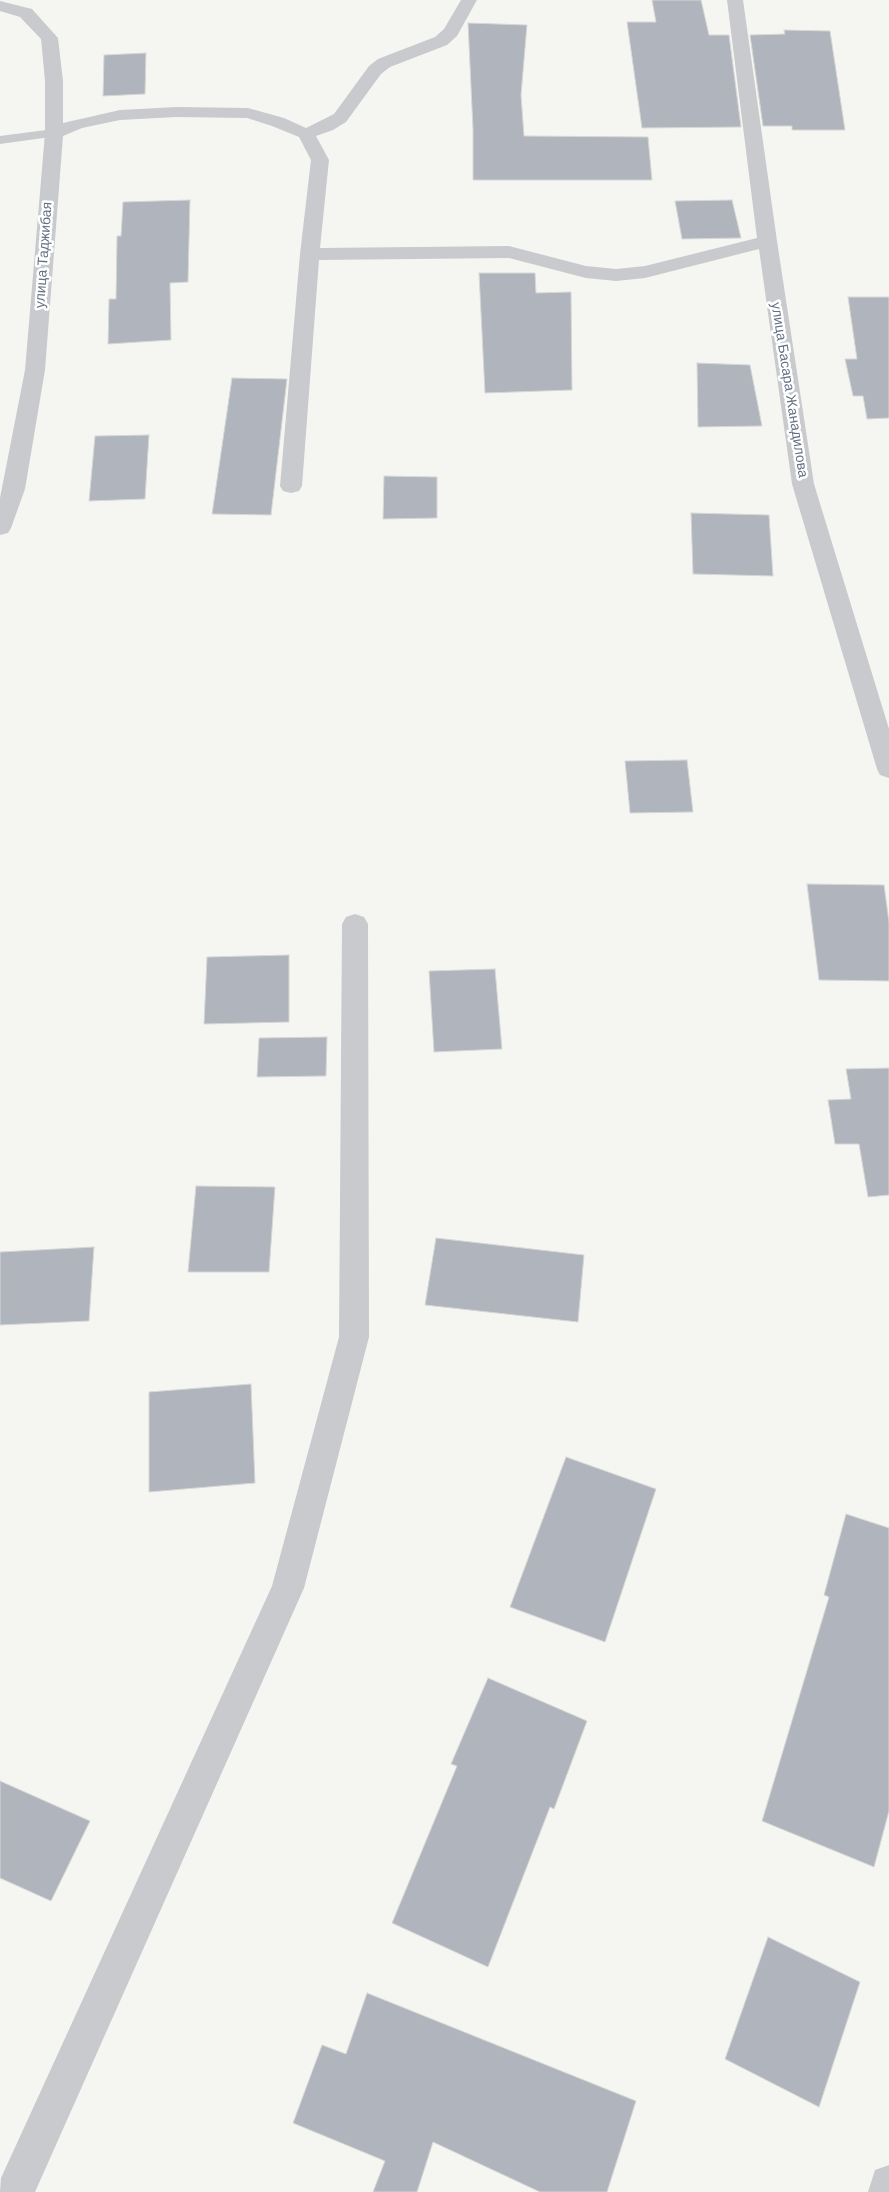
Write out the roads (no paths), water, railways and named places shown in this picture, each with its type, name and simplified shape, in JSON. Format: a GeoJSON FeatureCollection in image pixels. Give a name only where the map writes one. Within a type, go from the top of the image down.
{"type":"FeatureCollection","features":[{"type":"Feature","properties":{"kind":"street"},"geometry":{"type":"LineString","coordinates":[[306,134],[327,126],[340,118],[375,70],[384,64],[441,41],[451,32],[469,0]]}},
{"type":"Feature","properties":{"kind":"street","name":"улица Басара Жанадилова"},"geometry":{"type":"LineString","coordinates":[[735,0],[767,241],[803,484],[889,769]]}},
{"type":"Feature","properties":{"kind":"street","name":"улица Таджибая"},"geometry":{"type":"LineString","coordinates":[[0,6],[26,13],[49,38],[54,81],[54,132],[35,370],[14,489],[0,528]]}},
{"type":"Feature","properties":{"kind":"street"},"geometry":{"type":"LineString","coordinates":[[54,132],[77,124],[120,115],[176,112],[248,113],[278,122],[306,134],[320,160],[310,254],[291,486]]}},
{"type":"Feature","properties":{"kind":"street"},"geometry":{"type":"LineString","coordinates":[[310,254],[509,252],[586,272],[616,275],[645,272],[767,241]]}},
{"type":"Feature","properties":{"kind":"street"},"geometry":{"type":"LineString","coordinates":[[15,2192],[288,1588],[354,1336],[355,924]]}},
{"type":"Feature","properties":{"kind":"street"},"geometry":{"type":"LineString","coordinates":[[887,2192],[889,2184]]}},
{"type":"Feature","properties":{"kind":"lane"},"geometry":{"type":"LineString","coordinates":[[0,140],[54,132]]}}]}
